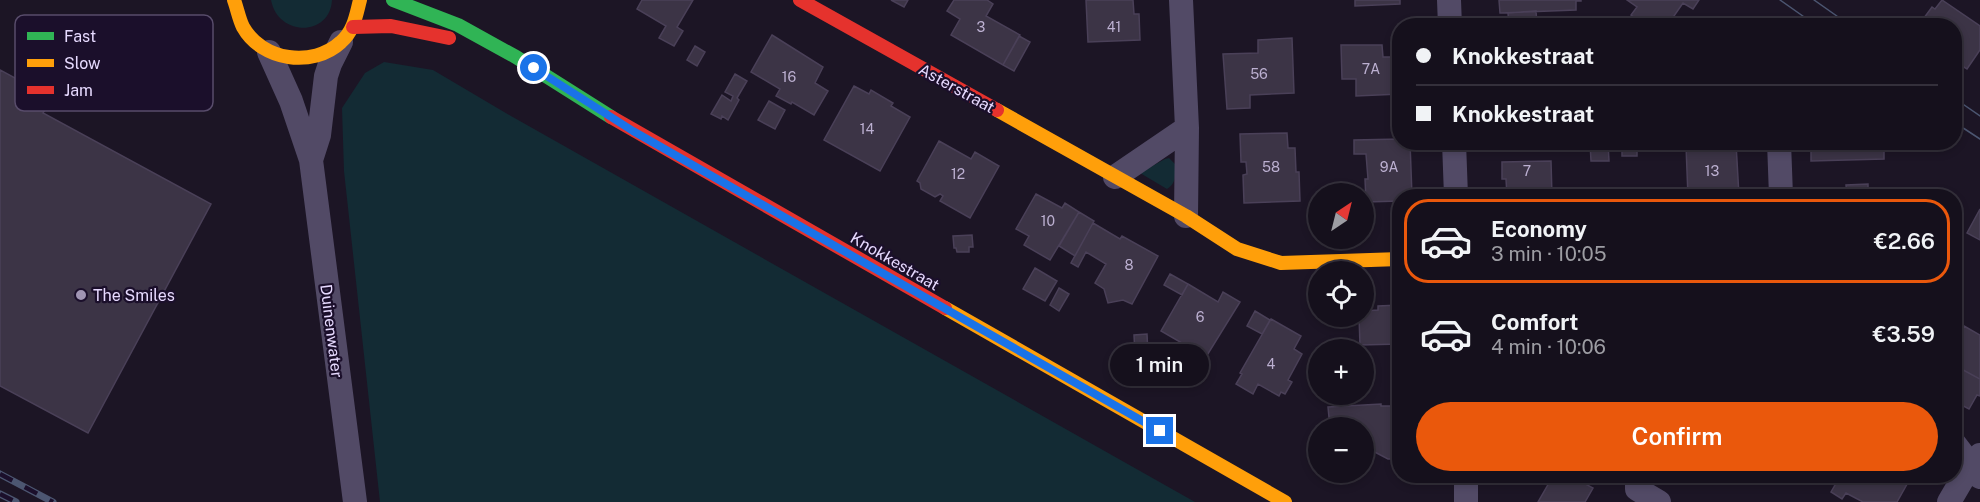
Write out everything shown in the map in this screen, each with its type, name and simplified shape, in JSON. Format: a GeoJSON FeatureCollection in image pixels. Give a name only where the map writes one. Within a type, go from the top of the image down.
{"type":"FeatureCollection","features":[{"type":"Feature","properties":{"kind":"street"},"geometry":{"type":"LineString","coordinates":[[234,0],[242,25],[258,45],[269,52],[287,58],[306,58],[325,53],[347,35],[360,8],[360,0]]}},
{"type":"Feature","properties":{"kind":"street","name":"Knokkestraat"},"geometry":{"type":"LineString","coordinates":[[393,0],[458,25],[516,57],[633,131],[1286,502]]}},
{"type":"Feature","properties":{"kind":"street","name":"Asterstraat"},"geometry":{"type":"LineString","coordinates":[[800,0],[1186,216],[1237,249],[1281,262],[1392,259]]}},
{"type":"Feature","properties":{"kind":"street"},"geometry":{"type":"LineString","coordinates":[[1181,0],[1187,128],[1186,216]]}},
{"type":"Feature","properties":{"kind":"street"},"geometry":{"type":"LineString","coordinates":[[1449,0],[1450,18]]}},
{"type":"Feature","properties":{"kind":"street","name":"Knokkestraat"},"geometry":{"type":"LineString","coordinates":[[347,35],[391,26],[427,34],[491,43]]}},
{"type":"Feature","properties":{"kind":"street","name":"Duinenwater"},"geometry":{"type":"LineString","coordinates":[[311,160],[319,135],[330,64],[347,35]]}},
{"type":"Feature","properties":{"kind":"street","name":"Duinenwater"},"geometry":{"type":"LineString","coordinates":[[269,52],[291,101],[311,160],[355,502]]}},
{"type":"Feature","properties":{"kind":"street"},"geometry":{"type":"LineString","coordinates":[[1115,177],[1187,128]]}},
{"type":"Feature","properties":{"kind":"street"},"geometry":{"type":"LineString","coordinates":[[1454,150],[1456,189]]}},
{"type":"Feature","properties":{"kind":"street"},"geometry":{"type":"LineString","coordinates":[[1779,150],[1781,189]]}},
{"type":"Feature","properties":{"kind":"street"},"geometry":{"type":"LineString","coordinates":[[1949,502],[1977,466],[1962,451]]}},
{"type":"Feature","properties":{"kind":"street"},"geometry":{"type":"LineString","coordinates":[[1466,483],[1466,502]]}},
{"type":"Feature","properties":{"kind":"street"},"geometry":{"type":"LineString","coordinates":[[1637,483],[1637,489],[1659,502]]}},
{"type":"Feature","properties":{"kind":"shaded area"},"geometry":{"type":"Polygon","coordinates":[[[271,0],[332,0],[329,12],[323,21],[303,28],[283,21],[271,0]]]}},
{"type":"Feature","properties":{"kind":"shaded area"},"geometry":{"type":"Polygon","coordinates":[[[384,62],[433,70],[1195,502],[380,502],[344,171],[342,108],[365,73],[384,62]]]}},
{"type":"Feature","properties":{"kind":"shaded area"},"geometry":{"type":"Polygon","coordinates":[[[1169,158],[1175,164],[1175,175],[1174,181],[1167,189],[1140,173],[1165,159],[1169,158]]]}},
{"type":"Feature","properties":{"kind":"building"},"geometry":{"type":"Polygon","coordinates":[[[642,0],[693,0],[677,27],[683,31],[674,46],[659,38],[666,26],[637,9],[642,0]]]}},
{"type":"Feature","properties":{"kind":"building"},"geometry":{"type":"Polygon","coordinates":[[[891,0],[908,0],[904,7],[891,0]]]}},
{"type":"Feature","properties":{"kind":"building"},"geometry":{"type":"Polygon","coordinates":[[[954,0],[987,0],[993,4],[986,16],[1020,35],[1003,65],[951,35],[960,19],[947,11],[954,0]]]}},
{"type":"Feature","properties":{"kind":"building"},"geometry":{"type":"Polygon","coordinates":[[[1086,0],[1133,0],[1134,14],[1139,14],[1140,40],[1088,42],[1086,0]]]}},
{"type":"Feature","properties":{"kind":"building"},"geometry":{"type":"Polygon","coordinates":[[[1355,0],[1400,0],[1400,4],[1355,6],[1355,0]]]}},
{"type":"Feature","properties":{"kind":"building"},"geometry":{"type":"Polygon","coordinates":[[[1499,0],[1581,1],[1576,1],[1576,10],[1500,13],[1499,0]]]}},
{"type":"Feature","properties":{"kind":"building"},"geometry":{"type":"Polygon","coordinates":[[[1627,0],[1699,0],[1693,9],[1683,3],[1673,18],[1635,18],[1631,15],[1637,7],[1627,0]]]}},
{"type":"Feature","properties":{"kind":"building"},"geometry":{"type":"Polygon","coordinates":[[[1942,0],[1980,26],[1980,50],[1967,69],[1962,66],[1962,18],[1924,18],[1932,7],[1935,9],[1942,0]]]}},
{"type":"Feature","properties":{"kind":"building"},"geometry":{"type":"Polygon","coordinates":[[[1536,11],[1537,18],[1508,18],[1508,13],[1536,11]]]}},
{"type":"Feature","properties":{"kind":"building"},"geometry":{"type":"Polygon","coordinates":[[[772,35],[823,67],[815,83],[828,91],[814,115],[776,96],[780,89],[751,72],[772,35]]]}},
{"type":"Feature","properties":{"kind":"building"},"geometry":{"type":"Polygon","coordinates":[[[1019,36],[1030,42],[1014,71],[1003,65],[1019,36]]]}},
{"type":"Feature","properties":{"kind":"building"},"geometry":{"type":"Polygon","coordinates":[[[1292,38],[1294,93],[1250,95],[1250,108],[1227,109],[1223,54],[1258,53],[1258,40],[1292,38]]]}},
{"type":"Feature","properties":{"kind":"building"},"geometry":{"type":"Polygon","coordinates":[[[1341,45],[1382,45],[1383,57],[1392,59],[1392,94],[1356,96],[1356,79],[1342,79],[1341,45]]]}},
{"type":"Feature","properties":{"kind":"building"},"geometry":{"type":"Polygon","coordinates":[[[695,46],[705,52],[697,66],[687,60],[695,46]]]}},
{"type":"Feature","properties":{"kind":"building","name":"The Smiles"},"geometry":{"type":"Polygon","coordinates":[[[0,70],[15,78],[15,111],[44,111],[43,113],[211,204],[88,433],[0,386],[0,70]]]}},
{"type":"Feature","properties":{"kind":"building"},"geometry":{"type":"Polygon","coordinates":[[[735,74],[747,81],[728,120],[722,116],[721,119],[711,114],[722,95],[731,101],[733,96],[725,92],[735,74]]]}},
{"type":"Feature","properties":{"kind":"building"},"geometry":{"type":"Polygon","coordinates":[[[854,86],[869,94],[871,90],[893,103],[891,106],[910,117],[880,171],[824,140],[854,86]]]}},
{"type":"Feature","properties":{"kind":"building"},"geometry":{"type":"Polygon","coordinates":[[[769,101],[785,110],[775,129],[758,120],[769,101]]]}},
{"type":"Feature","properties":{"kind":"building"},"geometry":{"type":"Polygon","coordinates":[[[1287,133],[1288,148],[1295,148],[1300,201],[1244,203],[1243,175],[1247,174],[1246,162],[1241,162],[1240,134],[1287,133]]]}},
{"type":"Feature","properties":{"kind":"building"},"geometry":{"type":"Polygon","coordinates":[[[1392,139],[1392,150],[1410,150],[1412,189],[1392,189],[1392,201],[1374,202],[1374,183],[1365,183],[1365,179],[1368,179],[1366,154],[1354,154],[1354,140],[1392,139]]]}},
{"type":"Feature","properties":{"kind":"building"},"geometry":{"type":"Polygon","coordinates":[[[939,141],[971,159],[975,152],[999,166],[970,218],[940,201],[943,196],[940,194],[935,197],[921,189],[917,181],[939,141]]]}},
{"type":"Feature","properties":{"kind":"building"},"geometry":{"type":"Polygon","coordinates":[[[1590,150],[1608,150],[1609,161],[1591,161],[1590,150]]]}},
{"type":"Feature","properties":{"kind":"building"},"geometry":{"type":"Polygon","coordinates":[[[1622,150],[1637,150],[1637,156],[1622,156],[1622,150]]]}},
{"type":"Feature","properties":{"kind":"building"},"geometry":{"type":"Polygon","coordinates":[[[1686,150],[1736,150],[1739,189],[1688,189],[1686,150]]]}},
{"type":"Feature","properties":{"kind":"building"},"geometry":{"type":"Polygon","coordinates":[[[1811,150],[1884,150],[1884,159],[1811,161],[1811,150]]]}},
{"type":"Feature","properties":{"kind":"building"},"geometry":{"type":"Polygon","coordinates":[[[1551,161],[1552,189],[1507,189],[1506,179],[1502,179],[1502,162],[1551,161]]]}},
{"type":"Feature","properties":{"kind":"building"},"geometry":{"type":"Polygon","coordinates":[[[1868,184],[1868,189],[1846,189],[1846,185],[1868,184]]]}},
{"type":"Feature","properties":{"kind":"building"},"geometry":{"type":"Polygon","coordinates":[[[1036,194],[1062,208],[1065,203],[1079,212],[1050,260],[1024,245],[1029,236],[1016,229],[1036,194]]]}},
{"type":"Feature","properties":{"kind":"building"},"geometry":{"type":"Polygon","coordinates":[[[1980,209],[1980,240],[1967,233],[1980,209]]]}},
{"type":"Feature","properties":{"kind":"building"},"geometry":{"type":"Polygon","coordinates":[[[1079,212],[1094,221],[1075,256],[1059,246],[1079,212]]]}},
{"type":"Feature","properties":{"kind":"building"},"geometry":{"type":"Polygon","coordinates":[[[1093,223],[1120,239],[1122,236],[1158,256],[1132,304],[1123,300],[1108,303],[1104,289],[1095,283],[1106,264],[1086,252],[1078,267],[1071,263],[1093,223]]]}},
{"type":"Feature","properties":{"kind":"building"},"geometry":{"type":"Polygon","coordinates":[[[972,235],[973,247],[969,247],[969,252],[957,252],[954,248],[953,236],[972,235]]]}},
{"type":"Feature","properties":{"kind":"building"},"geometry":{"type":"Polygon","coordinates":[[[1035,268],[1057,281],[1045,301],[1023,289],[1035,268]]]}},
{"type":"Feature","properties":{"kind":"building"},"geometry":{"type":"Polygon","coordinates":[[[1170,274],[1188,284],[1182,295],[1164,285],[1170,274]]]}},
{"type":"Feature","properties":{"kind":"building"},"geometry":{"type":"Polygon","coordinates":[[[1188,284],[1218,302],[1223,292],[1240,302],[1206,357],[1161,331],[1188,284]]]}},
{"type":"Feature","properties":{"kind":"building"},"geometry":{"type":"Polygon","coordinates":[[[1059,288],[1069,294],[1059,311],[1050,305],[1059,288]]]}},
{"type":"Feature","properties":{"kind":"building"},"geometry":{"type":"Polygon","coordinates":[[[1392,305],[1392,344],[1374,345],[1374,339],[1360,339],[1359,327],[1374,327],[1374,310],[1378,310],[1378,306],[1392,305]]]}},
{"type":"Feature","properties":{"kind":"building"},"geometry":{"type":"Polygon","coordinates":[[[1255,311],[1270,320],[1262,334],[1247,326],[1255,311]]]}},
{"type":"Feature","properties":{"kind":"building"},"geometry":{"type":"Polygon","coordinates":[[[1271,319],[1301,336],[1294,349],[1302,354],[1288,380],[1292,382],[1285,394],[1281,392],[1279,396],[1258,384],[1253,394],[1236,384],[1271,319]]]}},
{"type":"Feature","properties":{"kind":"building"},"geometry":{"type":"Polygon","coordinates":[[[1964,326],[1980,335],[1980,379],[1962,369],[1962,330],[1964,326]]]}},
{"type":"Feature","properties":{"kind":"building"},"geometry":{"type":"Polygon","coordinates":[[[1147,334],[1148,354],[1135,355],[1134,335],[1147,334]]]}},
{"type":"Feature","properties":{"kind":"building"},"geometry":{"type":"Polygon","coordinates":[[[1962,369],[1980,379],[1980,396],[1977,395],[1969,409],[1962,405],[1962,369]]]}},
{"type":"Feature","properties":{"kind":"building"},"geometry":{"type":"Polygon","coordinates":[[[1381,404],[1381,406],[1392,406],[1392,459],[1374,452],[1374,417],[1329,417],[1328,407],[1381,404]]]}},
{"type":"Feature","properties":{"kind":"building"},"geometry":{"type":"Polygon","coordinates":[[[1549,483],[1584,483],[1593,488],[1585,502],[1538,502],[1549,483]]]}},
{"type":"Feature","properties":{"kind":"building"},"geometry":{"type":"Polygon","coordinates":[[[1832,483],[1908,483],[1897,502],[1863,502],[1846,493],[1842,499],[1831,492],[1835,485],[1832,483]]]}},
{"type":"Feature","properties":{"kind":"tram line"},"geometry":{"type":"LineString","coordinates":[[1780,0],[1806,18]]}},
{"type":"Feature","properties":{"kind":"tram line"},"geometry":{"type":"LineString","coordinates":[[1814,0],[1840,18]]}},
{"type":"Feature","properties":{"kind":"tram line"},"geometry":{"type":"LineString","coordinates":[[1962,104],[1980,116]]}},
{"type":"Feature","properties":{"kind":"tram line"},"geometry":{"type":"LineString","coordinates":[[1962,127],[1980,139]]}},
{"type":"Feature","properties":{"kind":"railway"},"geometry":{"type":"LineString","coordinates":[[0,474],[53,502]]}},
{"type":"Feature","properties":{"kind":"railway"},"geometry":{"type":"LineString","coordinates":[[0,494],[16,502]]}},
{"type":"Feature","properties":{"kind":"traffic: fast"},"geometry":{"type":"LineString","coordinates":[[393,0],[458,25],[516,57],[611,117]]}},
{"type":"Feature","properties":{"kind":"traffic: slow"},"geometry":{"type":"LineString","coordinates":[[234,0],[243,27],[262,47],[275,54],[303,58],[330,50],[345,38],[354,22],[360,0]]}},
{"type":"Feature","properties":{"kind":"traffic: slow"},"geometry":{"type":"LineString","coordinates":[[997,110],[1186,216],[1237,249],[1281,263],[1392,259]]}},
{"type":"Feature","properties":{"kind":"traffic: slow"},"geometry":{"type":"LineString","coordinates":[[945,308],[1285,502]]}},
{"type":"Feature","properties":{"kind":"traffic: jam"},"geometry":{"type":"LineString","coordinates":[[800,0],[997,110]]}},
{"type":"Feature","properties":{"kind":"traffic: jam"},"geometry":{"type":"LineString","coordinates":[[353,27],[391,26],[449,38]]}},
{"type":"Feature","properties":{"kind":"traffic: jam"},"geometry":{"type":"LineString","coordinates":[[611,117],[945,308]]}},
{"type":"Feature","properties":{"kind":"place","name":"The Smiles"},"geometry":{"type":"Point","coordinates":[81,295]}},
{"type":"Feature","properties":{"kind":"route"},"geometry":{"type":"LineString","coordinates":[[534,68],[633,131],[1160,431]]}}]}
